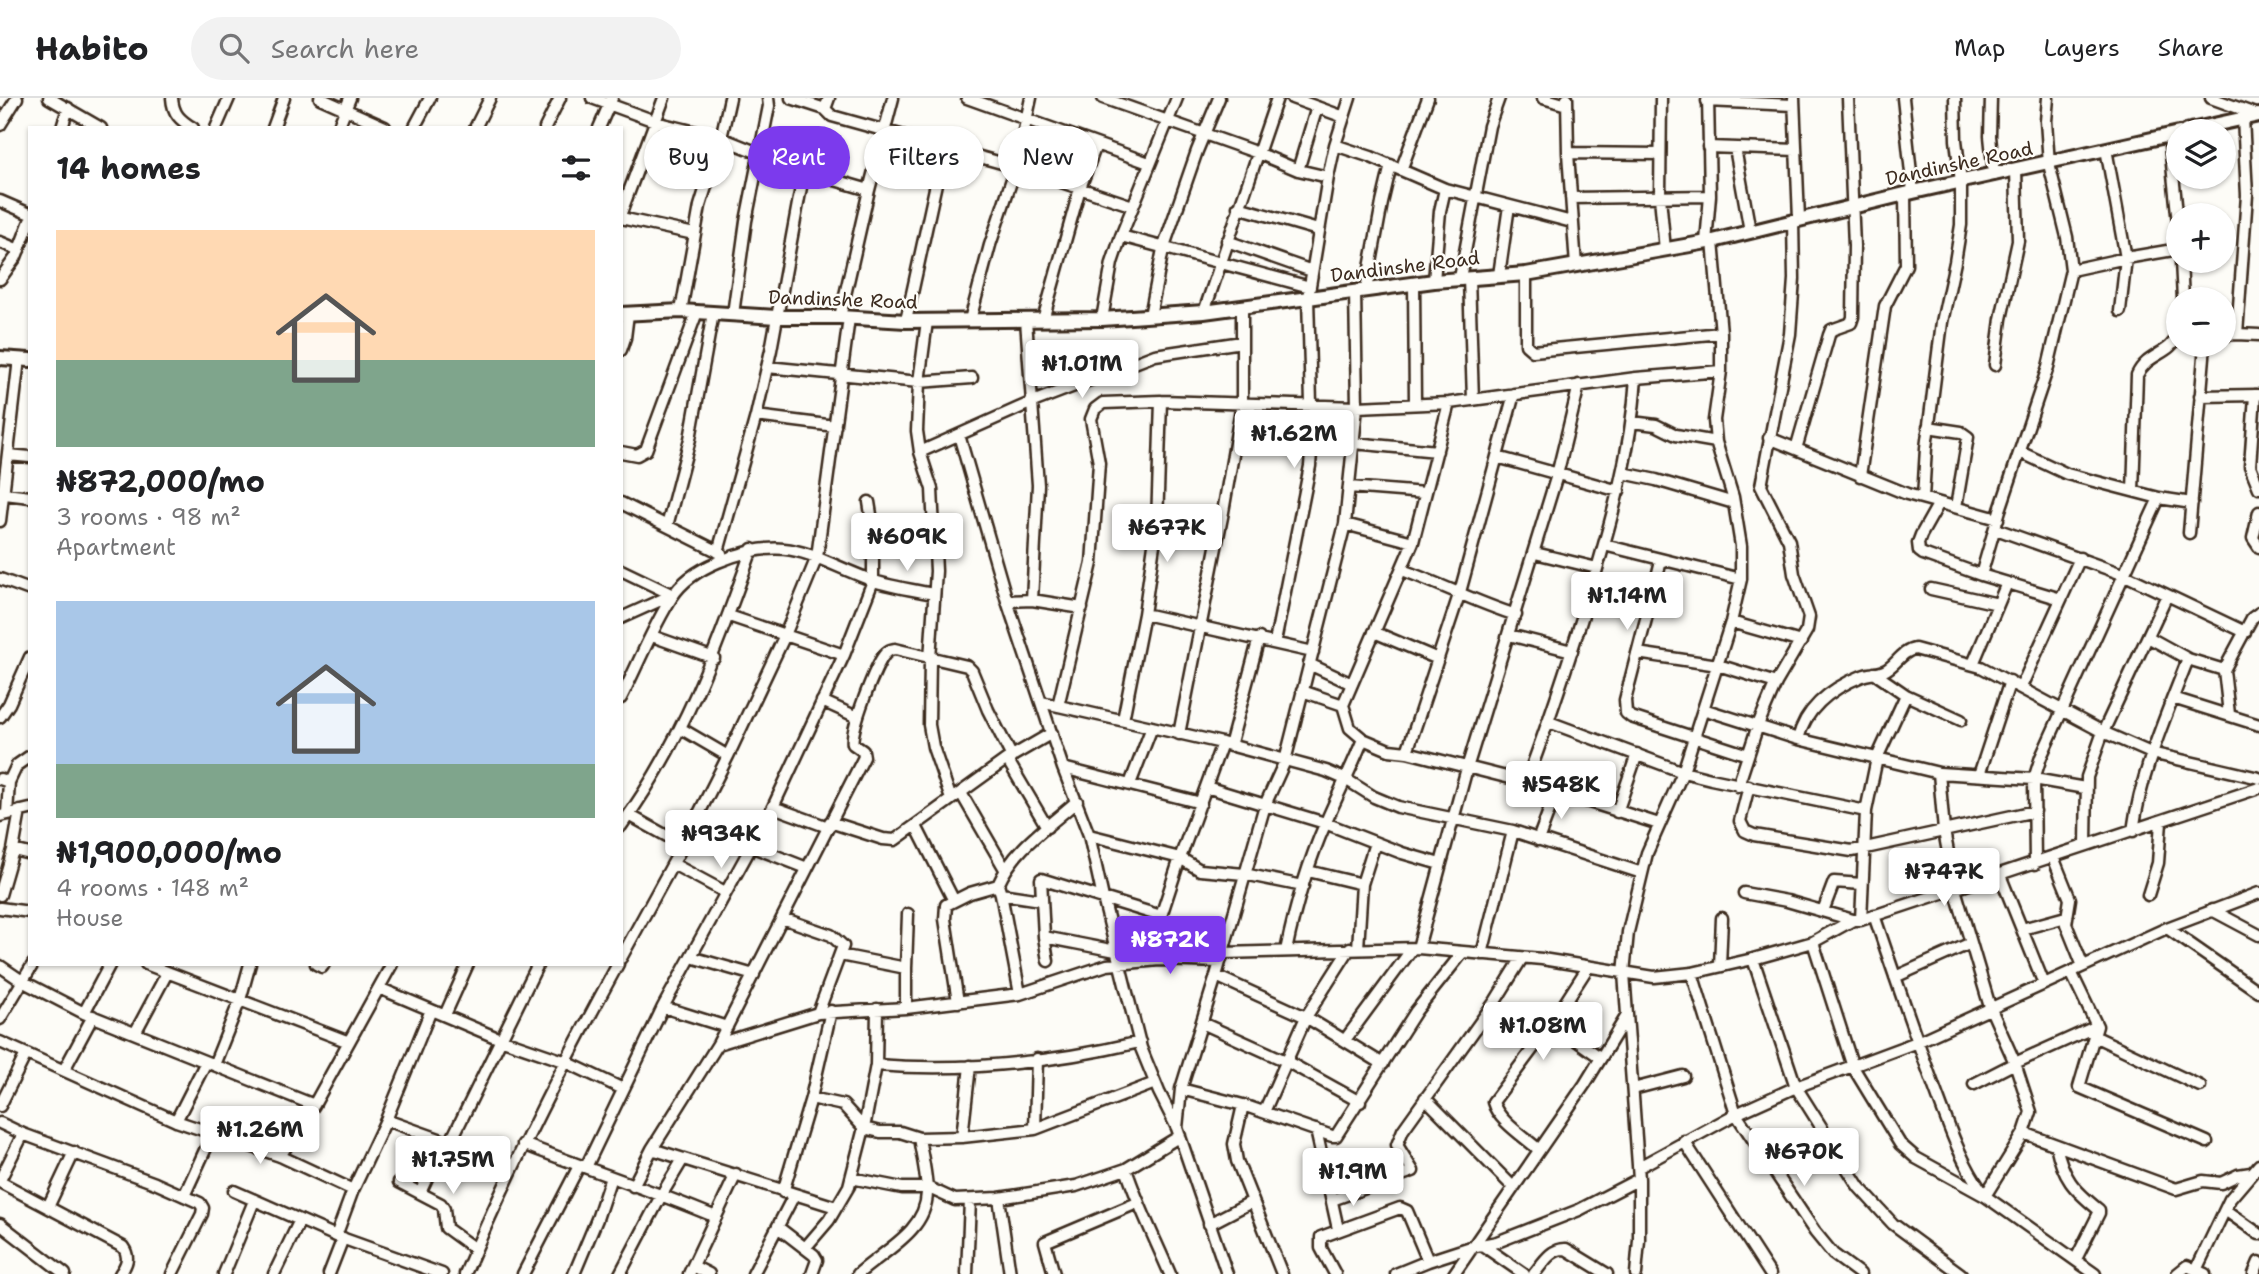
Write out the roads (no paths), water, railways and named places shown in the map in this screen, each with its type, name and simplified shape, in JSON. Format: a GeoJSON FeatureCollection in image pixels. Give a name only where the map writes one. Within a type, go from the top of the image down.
{"type":"FeatureCollection","features":[{"type":"Feature","properties":{"kind":"street"},"geometry":{"type":"LineString","coordinates":[[0,125],[17,98]]}},
{"type":"Feature","properties":{"kind":"street"},"geometry":{"type":"LineString","coordinates":[[49,98],[98,126]]}},
{"type":"Feature","properties":{"kind":"street"},"geometry":{"type":"LineString","coordinates":[[172,98],[172,108],[177,116],[190,126]]}},
{"type":"Feature","properties":{"kind":"street"},"geometry":{"type":"LineString","coordinates":[[217,126],[229,98]]}},
{"type":"Feature","properties":{"kind":"street"},"geometry":{"type":"LineString","coordinates":[[274,126],[284,98]]}},
{"type":"Feature","properties":{"kind":"street"},"geometry":{"type":"LineString","coordinates":[[320,98],[383,126]]}},
{"type":"Feature","properties":{"kind":"street"},"geometry":{"type":"LineString","coordinates":[[339,126],[350,98]]}},
{"type":"Feature","properties":{"kind":"street"},"geometry":{"type":"LineString","coordinates":[[415,126],[430,98]]}},
{"type":"Feature","properties":{"kind":"street"},"geometry":{"type":"LineString","coordinates":[[476,126],[490,98]]}},
{"type":"Feature","properties":{"kind":"street"},"geometry":{"type":"LineString","coordinates":[[546,126],[560,98]]}},
{"type":"Feature","properties":{"kind":"street"},"geometry":{"type":"LineString","coordinates":[[592,98],[610,102],[671,126]]}},
{"type":"Feature","properties":{"kind":"street"},"geometry":{"type":"LineString","coordinates":[[623,211],[664,98]]}},
{"type":"Feature","properties":{"kind":"street"},"geometry":{"type":"LineString","coordinates":[[724,126],[730,98]]}},
{"type":"Feature","properties":{"kind":"street"},"geometry":{"type":"LineString","coordinates":[[765,126],[768,98]]}},
{"type":"Feature","properties":{"kind":"street"},"geometry":{"type":"LineString","coordinates":[[791,98],[825,110],[832,116],[873,126]]}},
{"type":"Feature","properties":{"kind":"street"},"geometry":{"type":"LineString","coordinates":[[825,110],[829,98]]}},
{"type":"Feature","properties":{"kind":"street"},"geometry":{"type":"LineString","coordinates":[[886,126],[893,98]]}},
{"type":"Feature","properties":{"kind":"street"},"geometry":{"type":"LineString","coordinates":[[967,98],[1047,126]]}},
{"type":"Feature","properties":{"kind":"street"},"geometry":{"type":"LineString","coordinates":[[1024,126],[1031,98]]}},
{"type":"Feature","properties":{"kind":"street"},"geometry":{"type":"LineString","coordinates":[[1103,98],[1298,170],[1328,177]]}},
{"type":"Feature","properties":{"kind":"street"},"geometry":{"type":"LineString","coordinates":[[1102,319],[1112,263],[1121,236],[1177,98]]}},
{"type":"Feature","properties":{"kind":"street"},"geometry":{"type":"LineString","coordinates":[[1150,316],[1163,249],[1203,135],[1219,98]]}},
{"type":"Feature","properties":{"kind":"street"},"geometry":{"type":"LineString","coordinates":[[1204,312],[1276,98]]}},
{"type":"Feature","properties":{"kind":"street"},"geometry":{"type":"LineString","coordinates":[[1292,98],[1344,117]]}},
{"type":"Feature","properties":{"kind":"street"},"geometry":{"type":"LineString","coordinates":[[1275,642],[1310,466],[1312,439],[1309,292],[1328,177],[1350,98]]}},
{"type":"Feature","properties":{"kind":"street"},"geometry":{"type":"LineString","coordinates":[[1178,1132],[1181,1089],[1265,805],[1285,761],[1345,524],[1357,407],[1360,291],[1382,203],[1428,98]]}},
{"type":"Feature","properties":{"kind":"street"},"geometry":{"type":"LineString","coordinates":[[1473,400],[1465,278],[1475,198],[1489,126],[1499,98]]}},
{"type":"Feature","properties":{"kind":"street"},"geometry":{"type":"LineString","coordinates":[[1543,98],[1567,102],[1576,265]]}},
{"type":"Feature","properties":{"kind":"street"},"geometry":{"type":"LineString","coordinates":[[1661,98],[1660,197],[1665,250]]}},
{"type":"Feature","properties":{"kind":"street"},"geometry":{"type":"LineString","coordinates":[[1796,449],[1831,330],[1852,321],[1854,246],[1848,98]]}},
{"type":"Feature","properties":{"kind":"street"},"geometry":{"type":"LineString","coordinates":[[1860,476],[1885,306],[1906,265],[1909,194],[1903,98]]}},
{"type":"Feature","properties":{"kind":"street"},"geometry":{"type":"LineString","coordinates":[[1923,498],[1928,427],[1943,310],[1961,225],[1955,98]]}},
{"type":"Feature","properties":{"kind":"street"},"geometry":{"type":"LineString","coordinates":[[1992,98],[1990,136],[1994,175]]}},
{"type":"Feature","properties":{"kind":"street"},"geometry":{"type":"LineString","coordinates":[[1981,575],[2048,366],[2071,270],[2067,237],[2049,164],[2046,121],[2048,98]]}},
{"type":"Feature","properties":{"kind":"street"},"geometry":{"type":"LineString","coordinates":[[2211,98],[2259,115]]}},
{"type":"Feature","properties":{"kind":"street"},"geometry":{"type":"LineString","coordinates":[[1636,1274],[1639,1167],[1626,1016],[1624,973],[1628,932],[1642,873],[1659,824],[1684,772],[1731,622],[1741,579],[1741,545],[1734,503],[1716,442],[1714,419],[1721,371],[1721,333],[1709,242],[1707,99],[1794,102],[1796,220],[1790,334],[1761,486],[1789,541],[1794,574],[1809,617],[1807,630],[1776,683],[1758,725],[1748,755],[1740,821],[1745,831],[1754,835],[1852,851],[2035,811]]}},
{"type":"Feature","properties":{"kind":"street"},"geometry":{"type":"LineString","coordinates":[[600,126],[610,102]]}},
{"type":"Feature","properties":{"kind":"street"},"geometry":{"type":"LineString","coordinates":[[1298,170],[1317,107]]}},
{"type":"Feature","properties":{"kind":"street"},"geometry":{"type":"LineString","coordinates":[[63,126],[68,108]]}},
{"type":"Feature","properties":{"kind":"street"},"geometry":{"type":"LineString","coordinates":[[2236,120],[2259,115]]}},
{"type":"Feature","properties":{"kind":"street"},"geometry":{"type":"LineString","coordinates":[[2243,118],[2247,194],[2237,334],[2259,335]]}},
{"type":"Feature","properties":{"kind":"street","name":"Dandinshe Road"},"geometry":{"type":"LineString","coordinates":[[625,314],[681,311],[776,317],[927,321],[1102,319],[1204,312],[1309,292],[1360,291],[1434,281],[1526,274],[1709,242],[2166,136]]}},
{"type":"Feature","properties":{"kind":"street"},"geometry":{"type":"LineString","coordinates":[[1335,145],[1396,167],[1445,189],[1572,222]]}},
{"type":"Feature","properties":{"kind":"street"},"geometry":{"type":"LineString","coordinates":[[1098,146],[1149,163]]}},
{"type":"Feature","properties":{"kind":"street"},"geometry":{"type":"LineString","coordinates":[[1708,147],[1796,149]]}},
{"type":"Feature","properties":{"kind":"street"},"geometry":{"type":"LineString","coordinates":[[1735,148],[1749,231]]}},
{"type":"Feature","properties":{"kind":"street"},"geometry":{"type":"LineString","coordinates":[[2106,149],[2126,258],[2120,311]]}},
{"type":"Feature","properties":{"kind":"street"},"geometry":{"type":"LineString","coordinates":[[1568,153],[1660,154]]}},
{"type":"Feature","properties":{"kind":"street"},"geometry":{"type":"LineString","coordinates":[[1996,365],[2001,319],[2018,241],[2016,169]]}},
{"type":"Feature","properties":{"kind":"street"},"geometry":{"type":"LineString","coordinates":[[623,954],[728,756],[785,635],[817,557],[843,374],[845,317],[869,190],[850,184]]}},
{"type":"Feature","properties":{"kind":"street"},"geometry":{"type":"LineString","coordinates":[[681,311],[694,234],[707,189]]}},
{"type":"Feature","properties":{"kind":"street"},"geometry":{"type":"LineString","coordinates":[[733,314],[753,189]]}},
{"type":"Feature","properties":{"kind":"street"},"geometry":{"type":"LineString","coordinates":[[718,552],[756,416],[801,189]]}},
{"type":"Feature","properties":{"kind":"street"},"geometry":{"type":"LineString","coordinates":[[906,321],[935,189]]}},
{"type":"Feature","properties":{"kind":"street"},"geometry":{"type":"LineString","coordinates":[[970,320],[1009,189]]}},
{"type":"Feature","properties":{"kind":"street"},"geometry":{"type":"LineString","coordinates":[[1044,320],[1080,189]]}},
{"type":"Feature","properties":{"kind":"street"},"geometry":{"type":"LineString","coordinates":[[1083,189],[1133,206]]}},
{"type":"Feature","properties":{"kind":"street"},"geometry":{"type":"LineString","coordinates":[[1434,281],[1440,211],[1445,189]]}},
{"type":"Feature","properties":{"kind":"street"},"geometry":{"type":"LineString","coordinates":[[1571,198],[1710,196]]}},
{"type":"Feature","properties":{"kind":"street"},"geometry":{"type":"LineString","coordinates":[[0,201],[28,213]]}},
{"type":"Feature","properties":{"kind":"street"},"geometry":{"type":"LineString","coordinates":[[1500,275],[1509,206]]}},
{"type":"Feature","properties":{"kind":"street"},"geometry":{"type":"LineString","coordinates":[[1238,207],[1318,230]]}},
{"type":"Feature","properties":{"kind":"street"},"geometry":{"type":"LineString","coordinates":[[623,216],[694,234]]}},
{"type":"Feature","properties":{"kind":"street"},"geometry":{"type":"LineString","coordinates":[[0,279],[19,250],[28,226]]}},
{"type":"Feature","properties":{"kind":"street"},"geometry":{"type":"LineString","coordinates":[[1121,236],[1219,263],[1309,292]]}},
{"type":"Feature","properties":{"kind":"street"},"geometry":{"type":"LineString","coordinates":[[1227,241],[1312,271]]}},
{"type":"Feature","properties":{"kind":"street"},"geometry":{"type":"LineString","coordinates":[[0,242],[19,250]]}},
{"type":"Feature","properties":{"kind":"street"},"geometry":{"type":"LineString","coordinates":[[2071,270],[2166,251]]}},
{"type":"Feature","properties":{"kind":"street"},"geometry":{"type":"LineString","coordinates":[[1526,274],[1526,345],[1533,351],[1721,333]]}},
{"type":"Feature","properties":{"kind":"street"},"geometry":{"type":"LineString","coordinates":[[1414,284],[1415,404]]}},
{"type":"Feature","properties":{"kind":"street"},"geometry":{"type":"LineString","coordinates":[[1179,734],[1242,403],[1242,306]]}},
{"type":"Feature","properties":{"kind":"street"},"geometry":{"type":"LineString","coordinates":[[623,452],[638,455],[646,450],[697,312]]}},
{"type":"Feature","properties":{"kind":"street"},"geometry":{"type":"LineString","coordinates":[[667,526],[690,439],[713,313]]}},
{"type":"Feature","properties":{"kind":"street"},"geometry":{"type":"LineString","coordinates":[[623,344],[625,314]]}},
{"type":"Feature","properties":{"kind":"street"},"geometry":{"type":"LineString","coordinates":[[1026,320],[1038,485],[1032,600]]}},
{"type":"Feature","properties":{"kind":"street"},"geometry":{"type":"LineString","coordinates":[[927,321],[919,382],[918,431],[920,452],[932,489],[936,571],[929,725],[933,747],[951,799]]}},
{"type":"Feature","properties":{"kind":"street"},"geometry":{"type":"LineString","coordinates":[[920,452],[1030,403],[1156,355],[1242,342]]}},
{"type":"Feature","properties":{"kind":"street"},"geometry":{"type":"LineString","coordinates":[[2133,491],[2137,375],[2149,358],[2166,350]]}},
{"type":"Feature","properties":{"kind":"street"},"geometry":{"type":"LineString","coordinates":[[2189,533],[2204,357]]}},
{"type":"Feature","properties":{"kind":"street"},"geometry":{"type":"LineString","coordinates":[[0,358],[24,360],[0,521]]}},
{"type":"Feature","properties":{"kind":"street"},"geometry":{"type":"LineString","coordinates":[[767,367],[919,382],[972,378]]}},
{"type":"Feature","properties":{"kind":"street"},"geometry":{"type":"LineString","coordinates":[[1058,706],[1092,563],[1099,463],[1092,413],[1102,403],[1160,401],[1357,407],[1449,403],[1579,385],[1721,371]]}},
{"type":"Feature","properties":{"kind":"street"},"geometry":{"type":"LineString","coordinates":[[1526,782],[1572,651],[1619,491],[1632,422],[1636,379]]}},
{"type":"Feature","properties":{"kind":"street"},"geometry":{"type":"LineString","coordinates":[[1345,1040],[1415,948],[1467,768],[1535,553],[1579,385]]}},
{"type":"Feature","properties":{"kind":"street"},"geometry":{"type":"LineString","coordinates":[[1407,752],[1460,592],[1514,394]]}},
{"type":"Feature","properties":{"kind":"street"},"geometry":{"type":"LineString","coordinates":[[2200,396],[2257,395],[2250,466],[2259,488]]}},
{"type":"Feature","properties":{"kind":"street"},"geometry":{"type":"LineString","coordinates":[[1123,720],[1144,614],[1157,524],[1160,401]]}},
{"type":"Feature","properties":{"kind":"street"},"geometry":{"type":"LineString","coordinates":[[1449,403],[1413,542],[1343,705],[1350,728],[1363,739],[1389,750],[1407,752],[1526,782],[1659,824]]}},
{"type":"Feature","properties":{"kind":"street"},"geometry":{"type":"LineString","coordinates":[[756,416],[835,426]]}},
{"type":"Feature","properties":{"kind":"street"},"geometry":{"type":"LineString","coordinates":[[1632,422],[1656,425],[1676,435],[1716,442]]}},
{"type":"Feature","properties":{"kind":"street"},"geometry":{"type":"LineString","coordinates":[[1928,427],[1961,432],[1968,437],[1956,507]]}},
{"type":"Feature","properties":{"kind":"street"},"geometry":{"type":"LineString","coordinates":[[958,435],[1007,601],[1063,768],[1089,835],[1102,898],[1140,1042],[1155,1083],[1178,1132],[1227,1274]]}},
{"type":"Feature","properties":{"kind":"street"},"geometry":{"type":"LineString","coordinates":[[1769,438],[1860,476],[1956,507],[2124,575],[2245,632]]}},
{"type":"Feature","properties":{"kind":"street"},"geometry":{"type":"LineString","coordinates":[[1354,443],[1437,451]]}},
{"type":"Feature","properties":{"kind":"street"},"geometry":{"type":"LineString","coordinates":[[2020,452],[2067,474],[2159,498],[2192,503]]}},
{"type":"Feature","properties":{"kind":"street"},"geometry":{"type":"LineString","coordinates":[[8,455],[28,457]]}},
{"type":"Feature","properties":{"kind":"street"},"geometry":{"type":"LineString","coordinates":[[1496,457],[1619,491]]}},
{"type":"Feature","properties":{"kind":"street"},"geometry":{"type":"LineString","coordinates":[[1623,473],[1734,503]]}},
{"type":"Feature","properties":{"kind":"street"},"geometry":{"type":"LineString","coordinates":[[1349,487],[1425,493]]}},
{"type":"Feature","properties":{"kind":"street"},"geometry":{"type":"LineString","coordinates":[[5,494],[28,497]]}},
{"type":"Feature","properties":{"kind":"street"},"geometry":{"type":"LineString","coordinates":[[2035,864],[2034,779],[2041,757],[2159,498]]}},
{"type":"Feature","properties":{"kind":"street"},"geometry":{"type":"LineString","coordinates":[[523,1274],[623,1089],[663,1007],[725,892],[753,847],[844,655],[873,581],[873,527],[869,502]]}},
{"type":"Feature","properties":{"kind":"street"},"geometry":{"type":"LineString","coordinates":[[1939,503],[1918,543],[1919,551],[1933,559],[2061,599]]}},
{"type":"Feature","properties":{"kind":"street"},"geometry":{"type":"LineString","coordinates":[[623,504],[731,557]]}},
{"type":"Feature","properties":{"kind":"street"},"geometry":{"type":"LineString","coordinates":[[2259,512],[2253,538],[2259,547]]}},
{"type":"Feature","properties":{"kind":"street"},"geometry":{"type":"LineString","coordinates":[[1345,524],[1413,542]]}},
{"type":"Feature","properties":{"kind":"street"},"geometry":{"type":"LineString","coordinates":[[1604,545],[1741,579]]}},
{"type":"Feature","properties":{"kind":"street"},"geometry":{"type":"LineString","coordinates":[[623,617],[673,594],[709,565],[752,549],[790,549],[817,557],[873,581],[934,594]]}},
{"type":"Feature","properties":{"kind":"street"},"geometry":{"type":"LineString","coordinates":[[623,823],[659,768],[713,658],[752,549]]}},
{"type":"Feature","properties":{"kind":"street"},"geometry":{"type":"LineString","coordinates":[[1535,553],[1597,568]]}},
{"type":"Feature","properties":{"kind":"street"},"geometry":{"type":"LineString","coordinates":[[2021,687],[2080,558]]}},
{"type":"Feature","properties":{"kind":"street"},"geometry":{"type":"LineString","coordinates":[[1661,561],[1625,700],[1626,713],[1631,717],[1748,755]]}},
{"type":"Feature","properties":{"kind":"street"},"geometry":{"type":"LineString","coordinates":[[1402,570],[1460,592],[1477,602],[1516,615]]}},
{"type":"Feature","properties":{"kind":"street"},"geometry":{"type":"LineString","coordinates":[[623,571],[673,594]]}},
{"type":"Feature","properties":{"kind":"street"},"geometry":{"type":"LineString","coordinates":[[0,579],[28,589]]}},
{"type":"Feature","properties":{"kind":"street"},"geometry":{"type":"LineString","coordinates":[[1973,664],[2007,583]]}},
{"type":"Feature","properties":{"kind":"street"},"geometry":{"type":"LineString","coordinates":[[1931,589],[1998,604]]}},
{"type":"Feature","properties":{"kind":"street"},"geometry":{"type":"LineString","coordinates":[[623,694],[673,594]]}},
{"type":"Feature","properties":{"kind":"street"},"geometry":{"type":"LineString","coordinates":[[2086,845],[2087,777],[2103,732],[2167,595]]}},
{"type":"Feature","properties":{"kind":"street"},"geometry":{"type":"LineString","coordinates":[[1007,601],[1032,600],[1082,608]]}},
{"type":"Feature","properties":{"kind":"street"},"geometry":{"type":"LineString","coordinates":[[2229,714],[2224,670],[2252,618],[2259,613]]}},
{"type":"Feature","properties":{"kind":"street"},"geometry":{"type":"LineString","coordinates":[[1144,614],[1313,652]]}},
{"type":"Feature","properties":{"kind":"street"},"geometry":{"type":"LineString","coordinates":[[729,616],[844,655]]}},
{"type":"Feature","properties":{"kind":"street"},"geometry":{"type":"LineString","coordinates":[[1731,622],[1801,642]]}},
{"type":"Feature","properties":{"kind":"street"},"geometry":{"type":"LineString","coordinates":[[1374,632],[1438,659]]}},
{"type":"Feature","properties":{"kind":"street"},"geometry":{"type":"LineString","coordinates":[[1509,635],[1572,651]]}},
{"type":"Feature","properties":{"kind":"street"},"geometry":{"type":"LineString","coordinates":[[652,636],[713,658]]}},
{"type":"Feature","properties":{"kind":"street"},"geometry":{"type":"LineString","coordinates":[[2148,637],[2188,659],[2224,670]]}},
{"type":"Feature","properties":{"kind":"street"},"geometry":{"type":"LineString","coordinates":[[1159,960],[1161,916],[1206,787],[1226,745],[1259,638]]}},
{"type":"Feature","properties":{"kind":"street"},"geometry":{"type":"LineString","coordinates":[[1798,739],[1802,724],[1810,711],[1828,695],[1860,676],[1885,671],[1911,649],[1973,664],[2103,732],[2151,753],[2259,778]]}},
{"type":"Feature","properties":{"kind":"street"},"geometry":{"type":"LineString","coordinates":[[633,1186],[652,1149],[718,1044],[864,757],[863,751],[851,741],[857,717],[881,662],[889,651],[902,650],[930,659],[960,664],[972,671],[1009,758],[1047,827]]}},
{"type":"Feature","properties":{"kind":"street"},"geometry":{"type":"LineString","coordinates":[[1637,653],[1718,665],[1776,683]]}},
{"type":"Feature","properties":{"kind":"street"},"geometry":{"type":"LineString","coordinates":[[2133,831],[2139,795],[2151,753],[2188,659]]}},
{"type":"Feature","properties":{"kind":"street"},"geometry":{"type":"LineString","coordinates":[[0,717],[9,704],[28,661]]}},
{"type":"Feature","properties":{"kind":"street"},"geometry":{"type":"LineString","coordinates":[[1309,664],[1352,684]]}},
{"type":"Feature","properties":{"kind":"street"},"geometry":{"type":"LineString","coordinates":[[1874,673],[1906,695],[1961,720]]}},
{"type":"Feature","properties":{"kind":"street"},"geometry":{"type":"LineString","coordinates":[[1979,775],[2010,681]]}},
{"type":"Feature","properties":{"kind":"street"},"geometry":{"type":"LineString","coordinates":[[1302,691],[1343,705]]}},
{"type":"Feature","properties":{"kind":"street"},"geometry":{"type":"LineString","coordinates":[[1857,920],[1866,811],[1877,758],[1906,695]]}},
{"type":"Feature","properties":{"kind":"street"},"geometry":{"type":"LineString","coordinates":[[2173,698],[2259,725]]}},
{"type":"Feature","properties":{"kind":"street"},"geometry":{"type":"LineString","coordinates":[[822,701],[857,717]]}},
{"type":"Feature","properties":{"kind":"street"},"geometry":{"type":"LineString","coordinates":[[1041,702],[1326,771],[1347,780],[1385,803],[1513,831],[1642,873]]}},
{"type":"Feature","properties":{"kind":"street"},"geometry":{"type":"LineString","coordinates":[[1703,709],[1798,739],[1939,773],[2034,779],[2085,788]]}},
{"type":"Feature","properties":{"kind":"street"},"geometry":{"type":"LineString","coordinates":[[1549,722],[1684,772],[1866,811]]}},
{"type":"Feature","properties":{"kind":"street"},"geometry":{"type":"LineString","coordinates":[[1130,784],[1152,727]]}},
{"type":"Feature","properties":{"kind":"street"},"geometry":{"type":"LineString","coordinates":[[680,728],[728,756]]}},
{"type":"Feature","properties":{"kind":"street"},"geometry":{"type":"LineString","coordinates":[[773,807],[891,841],[1009,758],[1052,733]]}},
{"type":"Feature","properties":{"kind":"street"},"geometry":{"type":"LineString","coordinates":[[1286,951],[1303,886],[1325,823],[1347,780],[1363,739]]}},
{"type":"Feature","properties":{"kind":"street"},"geometry":{"type":"LineString","coordinates":[[1618,812],[1637,754]]}},
{"type":"Feature","properties":{"kind":"street"},"geometry":{"type":"LineString","coordinates":[[25,810],[4,815],[4,780],[28,757]]}},
{"type":"Feature","properties":{"kind":"street"},"geometry":{"type":"LineString","coordinates":[[1063,768],[1201,803]]}},
{"type":"Feature","properties":{"kind":"street"},"geometry":{"type":"LineString","coordinates":[[1939,773],[1944,831],[1955,889],[1990,1007],[2015,1063],[2031,1112],[2024,1133],[1985,1196]]}},
{"type":"Feature","properties":{"kind":"street"},"geometry":{"type":"LineString","coordinates":[[1206,787],[1325,823],[1374,843],[1440,864]]}},
{"type":"Feature","properties":{"kind":"street"},"geometry":{"type":"LineString","coordinates":[[718,1044],[818,1013],[906,1009],[1020,994],[1119,963],[1159,960],[1286,951],[1415,948],[1521,958],[1654,977],[1692,974],[1813,942],[1857,920],[2035,864],[2259,788]]}},
{"type":"Feature","properties":{"kind":"street"},"geometry":{"type":"LineString","coordinates":[[1538,839],[1556,792]]}},
{"type":"Feature","properties":{"kind":"street"},"geometry":{"type":"LineString","coordinates":[[961,793],[1005,869]]}},
{"type":"Feature","properties":{"kind":"street"},"geometry":{"type":"LineString","coordinates":[[1020,994],[1000,890],[1005,869],[1018,852],[1077,801]]}},
{"type":"Feature","properties":{"kind":"street"},"geometry":{"type":"LineString","coordinates":[[0,895],[25,810]]}},
{"type":"Feature","properties":{"kind":"street"},"geometry":{"type":"LineString","coordinates":[[629,815],[683,845]]}},
{"type":"Feature","properties":{"kind":"street"},"geometry":{"type":"LineString","coordinates":[[2148,895],[2158,863],[2161,822]]}},
{"type":"Feature","properties":{"kind":"street"},"geometry":{"type":"LineString","coordinates":[[916,825],[953,899]]}},
{"type":"Feature","properties":{"kind":"street"},"geometry":{"type":"LineString","coordinates":[[1482,954],[1513,831]]}},
{"type":"Feature","properties":{"kind":"street"},"geometry":{"type":"LineString","coordinates":[[1089,835],[1180,858],[1200,870],[1244,874],[1303,886]]}},
{"type":"Feature","properties":{"kind":"street"},"geometry":{"type":"LineString","coordinates":[[1264,1112],[1306,1017],[1354,948],[1362,884],[1374,843]]}},
{"type":"Feature","properties":{"kind":"street"},"geometry":{"type":"LineString","coordinates":[[753,847],[807,868]]}},
{"type":"Feature","properties":{"kind":"street"},"geometry":{"type":"LineString","coordinates":[[13,850],[28,854]]}},
{"type":"Feature","properties":{"kind":"street"},"geometry":{"type":"LineString","coordinates":[[2053,857],[2070,899],[2066,924],[2083,966]]}},
{"type":"Feature","properties":{"kind":"street"},"geometry":{"type":"LineString","coordinates":[[673,864],[725,892]]}},
{"type":"Feature","properties":{"kind":"street"},"geometry":{"type":"LineString","coordinates":[[1308,871],[1362,884]]}},
{"type":"Feature","properties":{"kind":"street"},"geometry":{"type":"LineString","coordinates":[[2000,875],[2044,984]]}},
{"type":"Feature","properties":{"kind":"street"},"geometry":{"type":"LineString","coordinates":[[1048,961],[1041,900],[1042,879],[1161,916]]}},
{"type":"Feature","properties":{"kind":"street"},"geometry":{"type":"LineString","coordinates":[[1823,911],[1834,882],[1862,884]]}},
{"type":"Feature","properties":{"kind":"street"},"geometry":{"type":"LineString","coordinates":[[958,1002],[946,905],[953,899],[1000,890],[1041,900]]}},
{"type":"Feature","properties":{"kind":"street"},"geometry":{"type":"LineString","coordinates":[[1744,893],[1787,901],[1857,920]]}},
{"type":"Feature","properties":{"kind":"street"},"geometry":{"type":"LineString","coordinates":[[1639,1167],[1736,1114],[1796,1087],[1917,1041],[2167,928],[2259,893]]}},
{"type":"Feature","properties":{"kind":"street"},"geometry":{"type":"LineString","coordinates":[[0,908],[28,912]]}},
{"type":"Feature","properties":{"kind":"street"},"geometry":{"type":"LineString","coordinates":[[2212,910],[2259,935]]}},
{"type":"Feature","properties":{"kind":"street"},"geometry":{"type":"LineString","coordinates":[[906,1009],[908,914]]}},
{"type":"Feature","properties":{"kind":"street"},"geometry":{"type":"LineString","coordinates":[[1874,915],[1917,1041],[1961,1156],[1972,1179],[1985,1196]]}},
{"type":"Feature","properties":{"kind":"street"},"geometry":{"type":"LineString","coordinates":[[2022,929],[2066,917]]}},
{"type":"Feature","properties":{"kind":"street"},"geometry":{"type":"LineString","coordinates":[[782,918],[831,934],[843,946],[818,1013]]}},
{"type":"Feature","properties":{"kind":"street"},"geometry":{"type":"LineString","coordinates":[[1720,966],[1722,918]]}},
{"type":"Feature","properties":{"kind":"street"},"geometry":{"type":"LineString","coordinates":[[2167,928],[2259,992]]}},
{"type":"Feature","properties":{"kind":"street"},"geometry":{"type":"LineString","coordinates":[[1044,937],[1116,951]]}},
{"type":"Feature","properties":{"kind":"street"},"geometry":{"type":"LineString","coordinates":[[1813,942],[1853,1067],[1900,1144],[1916,1157],[1985,1196],[2095,1274]]}},
{"type":"Feature","properties":{"kind":"street"},"geometry":{"type":"LineString","coordinates":[[1895,976],[1971,943]]}},
{"type":"Feature","properties":{"kind":"street"},"geometry":{"type":"LineString","coordinates":[[1181,1089],[1243,1105],[1336,1136],[1416,1011],[1463,953]]}},
{"type":"Feature","properties":{"kind":"street"},"geometry":{"type":"LineString","coordinates":[[841,955],[906,968]]}},
{"type":"Feature","properties":{"kind":"street"},"geometry":{"type":"LineString","coordinates":[[691,957],[754,975]]}},
{"type":"Feature","properties":{"kind":"street"},"geometry":{"type":"LineString","coordinates":[[1332,1200],[1413,1171],[1397,1141],[1496,1000],[1521,958]]}},
{"type":"Feature","properties":{"kind":"street"},"geometry":{"type":"LineString","coordinates":[[1753,959],[1796,1087],[1859,1187],[1893,1224],[1961,1274]]}},
{"type":"Feature","properties":{"kind":"street"},"geometry":{"type":"LineString","coordinates":[[0,966],[22,981],[89,1014],[314,1105]]}},
{"type":"Feature","properties":{"kind":"street"},"geometry":{"type":"LineString","coordinates":[[2,1012],[32,966]]}},
{"type":"Feature","properties":{"kind":"street"},"geometry":{"type":"LineString","coordinates":[[64,1070],[109,966]]}},
{"type":"Feature","properties":{"kind":"street"},"geometry":{"type":"LineString","coordinates":[[151,966],[349,1042]]}},
{"type":"Feature","properties":{"kind":"street"},"geometry":{"type":"LineString","coordinates":[[176,1121],[210,1063],[240,1000],[249,966]]}},
{"type":"Feature","properties":{"kind":"street"},"geometry":{"type":"LineString","coordinates":[[280,1156],[314,1105],[391,966]]}},
{"type":"Feature","properties":{"kind":"street"},"geometry":{"type":"LineString","coordinates":[[445,1015],[467,966]]}},
{"type":"Feature","properties":{"kind":"street"},"geometry":{"type":"LineString","coordinates":[[420,1194],[537,966]]}},
{"type":"Feature","properties":{"kind":"street"},"geometry":{"type":"LineString","coordinates":[[466,1274],[512,1165],[564,1061],[617,966]]}},
{"type":"Feature","properties":{"kind":"street"},"geometry":{"type":"LineString","coordinates":[[1539,1150],[1495,1110],[1493,1102],[1552,1023],[1588,967]]}},
{"type":"Feature","properties":{"kind":"street"},"geometry":{"type":"LineString","coordinates":[[2071,972],[2096,1031],[2200,1086]]}},
{"type":"Feature","properties":{"kind":"street"},"geometry":{"type":"LineString","coordinates":[[135,1033],[167,973]]}},
{"type":"Feature","properties":{"kind":"street"},"geometry":{"type":"LineString","coordinates":[[1692,974],[1736,1114],[1815,1232],[1833,1254],[1860,1274]]}},
{"type":"Feature","properties":{"kind":"street"},"geometry":{"type":"LineString","coordinates":[[1216,976],[1306,1017],[1383,1065]]}},
{"type":"Feature","properties":{"kind":"street"},"geometry":{"type":"LineString","coordinates":[[379,988],[500,1039],[564,1061],[623,1089]]}},
{"type":"Feature","properties":{"kind":"street"},"geometry":{"type":"LineString","coordinates":[[663,1007],[727,1027]]}},
{"type":"Feature","properties":{"kind":"street"},"geometry":{"type":"LineString","coordinates":[[805,1248],[836,1207],[851,1178],[876,1065],[877,1009]]}},
{"type":"Feature","properties":{"kind":"street"},"geometry":{"type":"LineString","coordinates":[[329,1274],[353,1190],[386,1120],[431,1010]]}},
{"type":"Feature","properties":{"kind":"street"},"geometry":{"type":"LineString","coordinates":[[753,1274],[779,1228],[831,1011]]}},
{"type":"Feature","properties":{"kind":"street"},"geometry":{"type":"LineString","coordinates":[[1454,1274],[1477,1246],[1513,1186],[1601,1058],[1626,1016]]}},
{"type":"Feature","properties":{"kind":"street"},"geometry":{"type":"LineString","coordinates":[[1202,1023],[1286,1061],[1360,1102]]}},
{"type":"Feature","properties":{"kind":"street"},"geometry":{"type":"LineString","coordinates":[[1552,1023],[1601,1058]]}},
{"type":"Feature","properties":{"kind":"street"},"geometry":{"type":"LineString","coordinates":[[1974,1084],[2015,1063],[2096,1031]]}},
{"type":"Feature","properties":{"kind":"street"},"geometry":{"type":"LineString","coordinates":[[2096,1031],[2079,1087],[2207,1142]]}},
{"type":"Feature","properties":{"kind":"street"},"geometry":{"type":"LineString","coordinates":[[0,1042],[176,1121],[280,1156],[353,1190]]}},
{"type":"Feature","properties":{"kind":"street"},"geometry":{"type":"LineString","coordinates":[[876,1065],[918,1068],[970,1066],[1037,1059],[1140,1042]]}},
{"type":"Feature","properties":{"kind":"street"},"geometry":{"type":"LineString","coordinates":[[0,1106],[26,1054]]}},
{"type":"Feature","properties":{"kind":"street"},"geometry":{"type":"LineString","coordinates":[[1035,1129],[1037,1059]]}},
{"type":"Feature","properties":{"kind":"street"},"geometry":{"type":"LineString","coordinates":[[962,1137],[970,1066]]}},
{"type":"Feature","properties":{"kind":"street"},"geometry":{"type":"LineString","coordinates":[[1633,1089],[1682,1076]]}},
{"type":"Feature","properties":{"kind":"street"},"geometry":{"type":"LineString","coordinates":[[811,1098],[843,1105],[863,1128],[880,1132],[900,1132],[919,1138],[962,1137],[1035,1129],[1155,1083]]}},
{"type":"Feature","properties":{"kind":"street"},"geometry":{"type":"LineString","coordinates":[[1425,1098],[1513,1186]]}},
{"type":"Feature","properties":{"kind":"street"},"geometry":{"type":"LineString","coordinates":[[1243,1105],[1234,1144],[1237,1161],[1282,1274]]}},
{"type":"Feature","properties":{"kind":"street"},"geometry":{"type":"LineString","coordinates":[[386,1120],[512,1165]]}},
{"type":"Feature","properties":{"kind":"street"},"geometry":{"type":"LineString","coordinates":[[0,1123],[200,1203],[202,1214],[172,1274]]}},
{"type":"Feature","properties":{"kind":"street"},"geometry":{"type":"LineString","coordinates":[[1317,1130],[1338,1229]]}},
{"type":"Feature","properties":{"kind":"street"},"geometry":{"type":"LineString","coordinates":[[851,1178],[902,1188],[926,1188],[955,1200],[999,1198],[1076,1186],[1126,1169],[1178,1132]]}},
{"type":"Feature","properties":{"kind":"street"},"geometry":{"type":"LineString","coordinates":[[2024,1133],[2176,1189],[2203,1181],[2221,1183],[2238,1175],[2251,1173]]}},
{"type":"Feature","properties":{"kind":"street"},"geometry":{"type":"LineString","coordinates":[[23,1134],[0,1181],[123,1247],[128,1259],[120,1274]]}},
{"type":"Feature","properties":{"kind":"street"},"geometry":{"type":"LineString","coordinates":[[184,1196],[212,1135]]}},
{"type":"Feature","properties":{"kind":"street"},"geometry":{"type":"LineString","coordinates":[[862,1273],[911,1230],[925,1207],[926,1188],[919,1138]]}},
{"type":"Feature","properties":{"kind":"street"},"geometry":{"type":"LineString","coordinates":[[1684,1141],[1770,1274]]}},
{"type":"Feature","properties":{"kind":"street"},"geometry":{"type":"LineString","coordinates":[[523,1144],[633,1186],[662,1194],[716,1217]]}},
{"type":"Feature","properties":{"kind":"street"},"geometry":{"type":"LineString","coordinates":[[2056,1145],[2063,1172],[2073,1188],[2099,1210],[2076,1259]]}},
{"type":"Feature","properties":{"kind":"street"},"geometry":{"type":"LineString","coordinates":[[652,1149],[836,1207]]}},
{"type":"Feature","properties":{"kind":"street"},"geometry":{"type":"LineString","coordinates":[[48,1207],[74,1152]]}},
{"type":"Feature","properties":{"kind":"street"},"geometry":{"type":"LineString","coordinates":[[620,1274],[682,1159]]}},
{"type":"Feature","properties":{"kind":"street"},"geometry":{"type":"LineString","coordinates":[[2177,1274],[2185,1267],[2200,1272],[2225,1210],[2239,1185],[2259,1164]]}},
{"type":"Feature","properties":{"kind":"street"},"geometry":{"type":"LineString","coordinates":[[1126,1169],[1137,1203],[1150,1225],[1170,1274]]}},
{"type":"Feature","properties":{"kind":"street"},"geometry":{"type":"LineString","coordinates":[[709,1274],[691,1270],[736,1174]]}},
{"type":"Feature","properties":{"kind":"street"},"geometry":{"type":"LineString","coordinates":[[574,1274],[611,1178]]}},
{"type":"Feature","properties":{"kind":"street"},"geometry":{"type":"LineString","coordinates":[[1396,1274],[1428,1261],[1497,1242],[1579,1210],[1639,1179]]}},
{"type":"Feature","properties":{"kind":"street"},"geometry":{"type":"LineString","coordinates":[[398,1182],[441,1204],[446,1228],[475,1249]]}},
{"type":"Feature","properties":{"kind":"street"},"geometry":{"type":"LineString","coordinates":[[234,1191],[340,1237],[442,1274]]}},
{"type":"Feature","properties":{"kind":"street"},"geometry":{"type":"LineString","coordinates":[[999,1198],[1010,1274]]}},
{"type":"Feature","properties":{"kind":"street"},"geometry":{"type":"LineString","coordinates":[[967,1274],[970,1200]]}},
{"type":"Feature","properties":{"kind":"street"},"geometry":{"type":"LineString","coordinates":[[224,1274],[254,1201]]}},
{"type":"Feature","properties":{"kind":"street"},"geometry":{"type":"LineString","coordinates":[[1209,1224],[1253,1201]]}},
{"type":"Feature","properties":{"kind":"street"},"geometry":{"type":"LineString","coordinates":[[1054,1274],[1045,1242],[1137,1203]]}},
{"type":"Feature","properties":{"kind":"street"},"geometry":{"type":"LineString","coordinates":[[1335,1274],[1320,1243],[1324,1234],[1396,1209],[1404,1208],[1407,1211],[1428,1261]]}},
{"type":"Feature","properties":{"kind":"street"},"geometry":{"type":"LineString","coordinates":[[2225,1210],[2259,1234]]}},
{"type":"Feature","properties":{"kind":"street"},"geometry":{"type":"LineString","coordinates":[[274,1274],[300,1220]]}},
{"type":"Feature","properties":{"kind":"street"},"geometry":{"type":"LineString","coordinates":[[0,1224],[65,1274]]}},
{"type":"Feature","properties":{"kind":"street"},"geometry":{"type":"LineString","coordinates":[[779,1228],[817,1260],[812,1274]]}},
{"type":"Feature","properties":{"kind":"street"},"geometry":{"type":"LineString","coordinates":[[1477,1246],[1524,1274]]}},
{"type":"Feature","properties":{"kind":"street"},"geometry":{"type":"LineString","coordinates":[[1534,1274],[1553,1251],[1560,1248],[1607,1274]]}},
{"type":"Feature","properties":{"kind":"street"},"geometry":{"type":"LineString","coordinates":[[2254,1274],[2259,1262]]}}]}
